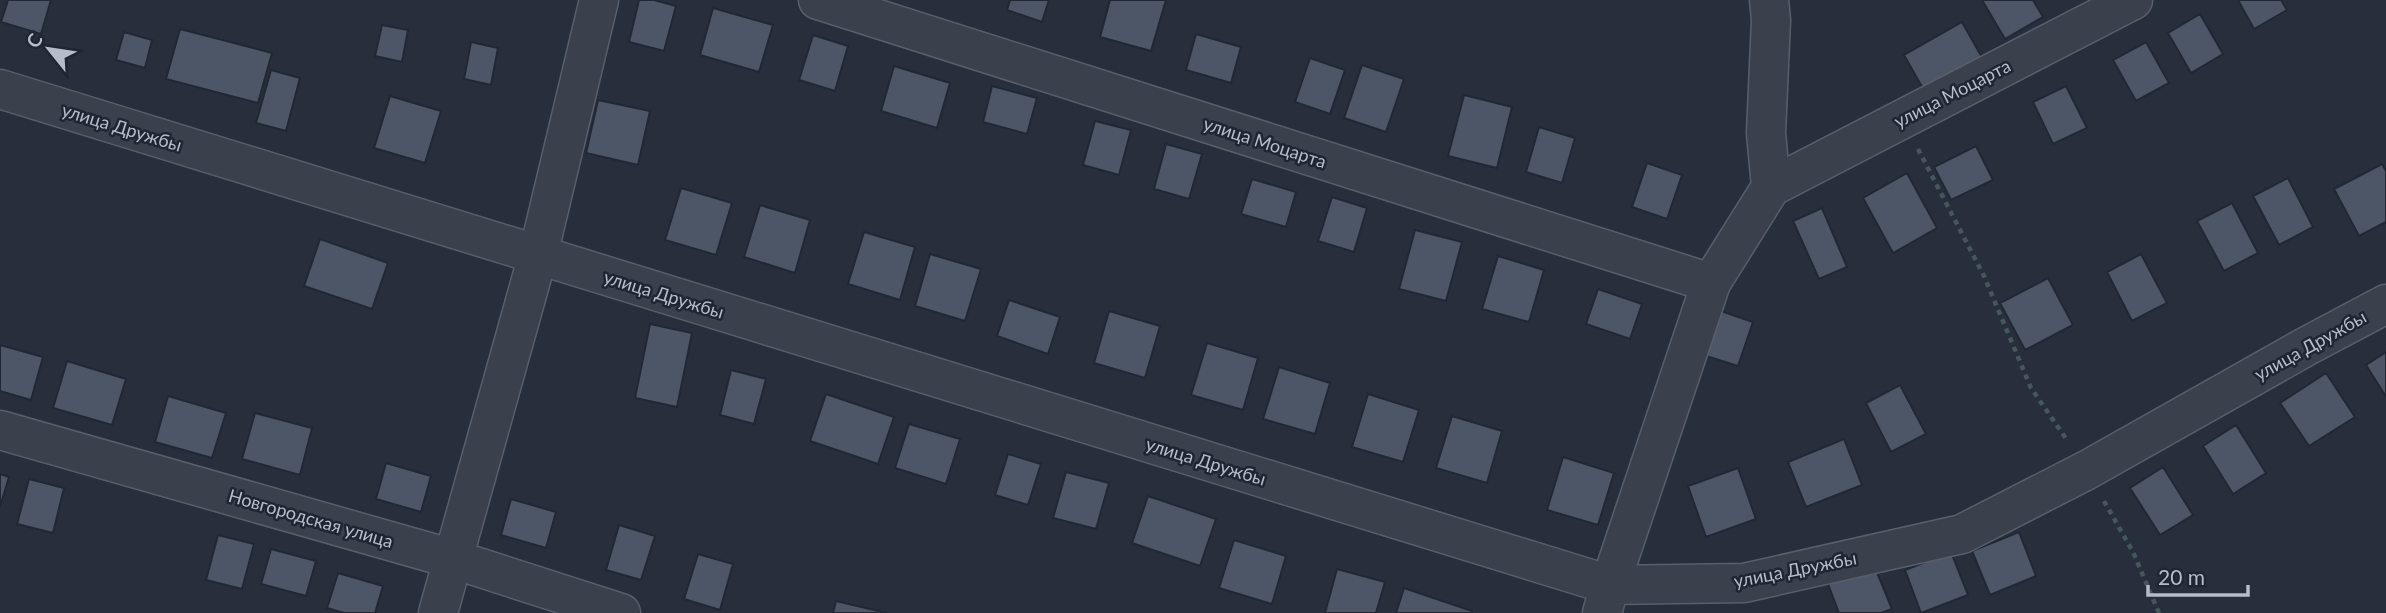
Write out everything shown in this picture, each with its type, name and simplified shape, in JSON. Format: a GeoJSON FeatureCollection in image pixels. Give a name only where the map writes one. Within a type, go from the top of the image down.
{"type":"FeatureCollection","features":[{"type":"Feature","properties":{"kind":"street"},"geometry":{"type":"LineString","coordinates":[[438,613],[538,255],[599,0]]}},
{"type":"Feature","properties":{"kind":"street","name":"улица Моцарта"},"geometry":{"type":"LineString","coordinates":[[818,0],[1711,283]]}},
{"type":"Feature","properties":{"kind":"street"},"geometry":{"type":"LineString","coordinates":[[1606,599],[1711,283],[1771,187],[1766,133],[1771,20],[1769,0]]}},
{"type":"Feature","properties":{"kind":"street","name":"улица Моцарта"},"geometry":{"type":"LineString","coordinates":[[1771,187],[2133,0]]}},
{"type":"Feature","properties":{"kind":"street","name":"улица Дружбы"},"geometry":{"type":"LineString","coordinates":[[0,89],[538,255],[1606,599],[1744,583],[1962,534],[2087,470],[2295,352],[2386,304]]}},
{"type":"Feature","properties":{"kind":"street"},"geometry":{"type":"LineString","coordinates":[[2295,352],[2347,339],[2386,322]]}},
{"type":"Feature","properties":{"kind":"street","name":"Новгородская улица"},"geometry":{"type":"LineString","coordinates":[[0,430],[453,559],[621,613]]}},
{"type":"Feature","properties":{"kind":"path"},"geometry":{"type":"LineString","coordinates":[[1902,119],[1984,276],[2031,388],[2087,470],[2133,552],[2159,613]]}},
{"type":"Feature","properties":{"kind":"building"},"geometry":{"type":"Polygon","coordinates":[[[8,0],[51,0],[41,34],[1,22],[8,0]]]}},
{"type":"Feature","properties":{"kind":"building"},"geometry":{"type":"Polygon","coordinates":[[[639,0],[654,0],[676,6],[664,51],[629,42],[639,0]]]}},
{"type":"Feature","properties":{"kind":"building"},"geometry":{"type":"Polygon","coordinates":[[[1010,0],[1049,0],[1042,22],[1007,10],[1010,0]]]}},
{"type":"Feature","properties":{"kind":"building"},"geometry":{"type":"Polygon","coordinates":[[[1110,0],[1166,0],[1151,51],[1100,37],[1110,0]]]}},
{"type":"Feature","properties":{"kind":"building"},"geometry":{"type":"Polygon","coordinates":[[[1982,0],[2033,0],[2043,17],[2005,39],[1982,0]]]}},
{"type":"Feature","properties":{"kind":"building"},"geometry":{"type":"Polygon","coordinates":[[[2238,0],[2281,0],[2287,10],[2254,29],[2238,0]]]}},
{"type":"Feature","properties":{"kind":"building"},"geometry":{"type":"Polygon","coordinates":[[[713,8],[773,25],[759,72],[700,55],[713,8]]]}},
{"type":"Feature","properties":{"kind":"building"},"geometry":{"type":"Polygon","coordinates":[[[2200,14],[2223,54],[2191,73],[2168,33],[2200,14]]]}},
{"type":"Feature","properties":{"kind":"building"},"geometry":{"type":"Polygon","coordinates":[[[1962,22],[1988,68],[1930,101],[1904,55],[1962,22]]]}},
{"type":"Feature","properties":{"kind":"building"},"geometry":{"type":"Polygon","coordinates":[[[382,25],[408,30],[402,62],[375,56],[382,25]]]}},
{"type":"Feature","properties":{"kind":"building"},"geometry":{"type":"Polygon","coordinates":[[[180,29],[272,53],[258,103],[166,79],[180,29]]]}},
{"type":"Feature","properties":{"kind":"building"},"geometry":{"type":"Polygon","coordinates":[[[124,32],[152,40],[145,68],[116,60],[124,32]]]}},
{"type":"Feature","properties":{"kind":"building"},"geometry":{"type":"Polygon","coordinates":[[[1196,34],[1241,47],[1231,83],[1186,70],[1196,34]]]}},
{"type":"Feature","properties":{"kind":"building"},"geometry":{"type":"Polygon","coordinates":[[[813,35],[848,46],[835,91],[799,80],[813,35]]]}},
{"type":"Feature","properties":{"kind":"building"},"geometry":{"type":"Polygon","coordinates":[[[471,42],[498,48],[491,85],[464,79],[471,42]]]}},
{"type":"Feature","properties":{"kind":"building"},"geometry":{"type":"Polygon","coordinates":[[[2146,42],[2169,83],[2136,101],[2113,60],[2146,42]]]}},
{"type":"Feature","properties":{"kind":"building"},"geometry":{"type":"Polygon","coordinates":[[[1310,58],[1345,70],[1330,114],[1295,102],[1310,58]]]}},
{"type":"Feature","properties":{"kind":"building"},"geometry":{"type":"Polygon","coordinates":[[[1362,65],[1404,79],[1386,132],[1344,118],[1362,65]]]}},
{"type":"Feature","properties":{"kind":"building"},"geometry":{"type":"Polygon","coordinates":[[[894,66],[950,83],[937,128],[881,111],[894,66]]]}},
{"type":"Feature","properties":{"kind":"building"},"geometry":{"type":"Polygon","coordinates":[[[271,70],[300,78],[286,131],[256,123],[271,70]]]}},
{"type":"Feature","properties":{"kind":"building"},"geometry":{"type":"Polygon","coordinates":[[[992,86],[1037,98],[1027,134],[983,122],[992,86]]]}},
{"type":"Feature","properties":{"kind":"building"},"geometry":{"type":"Polygon","coordinates":[[[2066,86],[2087,128],[2053,144],[2033,102],[2066,86]]]}},
{"type":"Feature","properties":{"kind":"building"},"geometry":{"type":"Polygon","coordinates":[[[1464,95],[1512,107],[1497,168],[1448,156],[1464,95]]]}},
{"type":"Feature","properties":{"kind":"building"},"geometry":{"type":"Polygon","coordinates":[[[390,96],[441,111],[425,163],[374,148],[390,96]]]}},
{"type":"Feature","properties":{"kind":"building"},"geometry":{"type":"Polygon","coordinates":[[[598,100],[650,111],[638,165],[586,153],[598,100]]]}},
{"type":"Feature","properties":{"kind":"building"},"geometry":{"type":"Polygon","coordinates":[[[1095,121],[1131,130],[1119,175],[1083,165],[1095,121]]]}},
{"type":"Feature","properties":{"kind":"building"},"geometry":{"type":"Polygon","coordinates":[[[1539,127],[1575,138],[1562,183],[1526,172],[1539,127]]]}},
{"type":"Feature","properties":{"kind":"building"},"geometry":{"type":"Polygon","coordinates":[[[1166,144],[1202,154],[1189,199],[1154,189],[1166,144]]]}},
{"type":"Feature","properties":{"kind":"building"},"geometry":{"type":"Polygon","coordinates":[[[1976,146],[1993,180],[1951,200],[1934,167],[1976,146]]]}},
{"type":"Feature","properties":{"kind":"building"},"geometry":{"type":"Polygon","coordinates":[[[1647,163],[1682,175],[1667,219],[1632,207],[1647,163]]]}},
{"type":"Feature","properties":{"kind":"building"},"geometry":{"type":"Polygon","coordinates":[[[2382,164],[2386,171],[2386,222],[2359,236],[2334,189],[2382,164]]]}},
{"type":"Feature","properties":{"kind":"building"},"geometry":{"type":"Polygon","coordinates":[[[1907,173],[1937,228],[1893,253],[1863,198],[1907,173]]]}},
{"type":"Feature","properties":{"kind":"building"},"geometry":{"type":"Polygon","coordinates":[[[2288,178],[2313,227],[2279,245],[2253,196],[2288,178]]]}},
{"type":"Feature","properties":{"kind":"building"},"geometry":{"type":"Polygon","coordinates":[[[1252,179],[1296,192],[1286,227],[1241,214],[1252,179]]]}},
{"type":"Feature","properties":{"kind":"building"},"geometry":{"type":"Polygon","coordinates":[[[681,188],[732,203],[716,255],[665,240],[681,188]]]}},
{"type":"Feature","properties":{"kind":"building"},"geometry":{"type":"Polygon","coordinates":[[[1332,197],[1367,208],[1354,252],[1318,241],[1332,197]]]}},
{"type":"Feature","properties":{"kind":"building"},"geometry":{"type":"Polygon","coordinates":[[[2232,203],[2258,253],[2224,271],[2197,221],[2232,203]]]}},
{"type":"Feature","properties":{"kind":"building"},"geometry":{"type":"Polygon","coordinates":[[[760,205],[810,220],[795,273],[744,257],[760,205]]]}},
{"type":"Feature","properties":{"kind":"building"},"geometry":{"type":"Polygon","coordinates":[[[1822,208],[1847,267],[1819,279],[1793,221],[1822,208]]]}},
{"type":"Feature","properties":{"kind":"building"},"geometry":{"type":"Polygon","coordinates":[[[1415,230],[1462,242],[1446,301],[1399,289],[1415,230]]]}},
{"type":"Feature","properties":{"kind":"building"},"geometry":{"type":"Polygon","coordinates":[[[864,232],[915,247],[900,300],[848,284],[864,232]]]}},
{"type":"Feature","properties":{"kind":"building"},"geometry":{"type":"Polygon","coordinates":[[[320,239],[388,263],[372,309],[304,286],[320,239]]]}},
{"type":"Feature","properties":{"kind":"building"},"geometry":{"type":"Polygon","coordinates":[[[930,254],[981,269],[965,321],[915,306],[930,254]]]}},
{"type":"Feature","properties":{"kind":"building"},"geometry":{"type":"Polygon","coordinates":[[[2141,254],[2167,303],[2132,321],[2107,272],[2141,254]]]}},
{"type":"Feature","properties":{"kind":"building"},"geometry":{"type":"Polygon","coordinates":[[[1498,256],[1544,270],[1529,322],[1482,309],[1498,256]]]}},
{"type":"Feature","properties":{"kind":"building"},"geometry":{"type":"Polygon","coordinates":[[[2048,278],[2073,325],[2025,350],[2000,303],[2048,278]]]}},
{"type":"Feature","properties":{"kind":"building"},"geometry":{"type":"Polygon","coordinates":[[[1598,289],[1642,304],[1630,339],[1586,324],[1598,289]]]}},
{"type":"Feature","properties":{"kind":"building"},"geometry":{"type":"Polygon","coordinates":[[[1009,300],[1060,317],[1048,354],[997,336],[1009,300]]]}},
{"type":"Feature","properties":{"kind":"building"},"geometry":{"type":"Polygon","coordinates":[[[1718,310],[1753,322],[1738,366],[1703,355],[1718,310]]]}},
{"type":"Feature","properties":{"kind":"building"},"geometry":{"type":"Polygon","coordinates":[[[1109,311],[1160,326],[1145,378],[1094,363],[1109,311]]]}},
{"type":"Feature","properties":{"kind":"building"},"geometry":{"type":"Polygon","coordinates":[[[650,324],[692,333],[677,407],[635,398],[650,324]]]}},
{"type":"Feature","properties":{"kind":"building"},"geometry":{"type":"Polygon","coordinates":[[[1207,343],[1258,358],[1243,410],[1191,395],[1207,343]]]}},
{"type":"Feature","properties":{"kind":"building"},"geometry":{"type":"Polygon","coordinates":[[[0,345],[43,357],[31,400],[0,391],[0,345]]]}},
{"type":"Feature","properties":{"kind":"building"},"geometry":{"type":"Polygon","coordinates":[[[2386,352],[2386,397],[2366,365],[2386,352]]]}},
{"type":"Feature","properties":{"kind":"building"},"geometry":{"type":"Polygon","coordinates":[[[67,361],[126,379],[112,425],[53,408],[67,361]]]}},
{"type":"Feature","properties":{"kind":"building"},"geometry":{"type":"Polygon","coordinates":[[[1279,367],[1330,383],[1315,434],[1263,419],[1279,367]]]}},
{"type":"Feature","properties":{"kind":"building"},"geometry":{"type":"Polygon","coordinates":[[[731,370],[766,379],[754,424],[720,415],[731,370]]]}},
{"type":"Feature","properties":{"kind":"building"},"geometry":{"type":"Polygon","coordinates":[[[2326,373],[2355,417],[2309,446],[2280,403],[2326,373]]]}},
{"type":"Feature","properties":{"kind":"building"},"geometry":{"type":"Polygon","coordinates":[[[1900,385],[1926,434],[1891,452],[1866,403],[1900,385]]]}},
{"type":"Feature","properties":{"kind":"building"},"geometry":{"type":"Polygon","coordinates":[[[826,394],[894,417],[878,464],[810,441],[826,394]]]}},
{"type":"Feature","properties":{"kind":"building"},"geometry":{"type":"Polygon","coordinates":[[[1368,394],[1419,410],[1403,462],[1352,447],[1368,394]]]}},
{"type":"Feature","properties":{"kind":"building"},"geometry":{"type":"Polygon","coordinates":[[[168,396],[226,413],[212,458],[155,442],[168,396]]]}},
{"type":"Feature","properties":{"kind":"building"},"geometry":{"type":"Polygon","coordinates":[[[255,413],[312,428],[300,475],[242,459],[255,413]]]}},
{"type":"Feature","properties":{"kind":"building"},"geometry":{"type":"Polygon","coordinates":[[[1452,416],[1502,431],[1487,483],[1436,468],[1452,416]]]}},
{"type":"Feature","properties":{"kind":"building"},"geometry":{"type":"Polygon","coordinates":[[[909,424],[960,439],[946,484],[895,468],[909,424]]]}},
{"type":"Feature","properties":{"kind":"building"},"geometry":{"type":"Polygon","coordinates":[[[2236,425],[2266,473],[2233,494],[2203,446],[2236,425]]]}},
{"type":"Feature","properties":{"kind":"building"},"geometry":{"type":"Polygon","coordinates":[[[1844,439],[1862,485],[1806,507],[1788,462],[1844,439]]]}},
{"type":"Feature","properties":{"kind":"building"},"geometry":{"type":"Polygon","coordinates":[[[1008,454],[1041,464],[1028,505],[995,495],[1008,454]]]}},
{"type":"Feature","properties":{"kind":"building"},"geometry":{"type":"Polygon","coordinates":[[[1563,457],[1614,473],[1598,525],[1547,510],[1563,457]]]}},
{"type":"Feature","properties":{"kind":"building"},"geometry":{"type":"Polygon","coordinates":[[[386,463],[431,476],[421,512],[376,499],[386,463]]]}},
{"type":"Feature","properties":{"kind":"building"},"geometry":{"type":"Polygon","coordinates":[[[2163,467],[2193,515],[2160,535],[2130,488],[2163,467]]]}},
{"type":"Feature","properties":{"kind":"building"},"geometry":{"type":"Polygon","coordinates":[[[1738,468],[1756,519],[1706,537],[1688,486],[1738,468]]]}},
{"type":"Feature","properties":{"kind":"building"},"geometry":{"type":"Polygon","coordinates":[[[1066,472],[1109,483],[1096,529],[1053,518],[1066,472]]]}},
{"type":"Feature","properties":{"kind":"building"},"geometry":{"type":"Polygon","coordinates":[[[0,474],[9,477],[0,507],[0,474]]]}},
{"type":"Feature","properties":{"kind":"building"},"geometry":{"type":"Polygon","coordinates":[[[29,479],[64,488],[53,533],[17,524],[29,479]]]}},
{"type":"Feature","properties":{"kind":"building"},"geometry":{"type":"Polygon","coordinates":[[[1148,496],[1216,519],[1200,566],[1132,543],[1148,496]]]}},
{"type":"Feature","properties":{"kind":"building"},"geometry":{"type":"Polygon","coordinates":[[[511,499],[556,512],[546,548],[501,535],[511,499]]]}},
{"type":"Feature","properties":{"kind":"building"},"geometry":{"type":"Polygon","coordinates":[[[619,525],[655,536],[641,580],[606,570],[619,525]]]}},
{"type":"Feature","properties":{"kind":"building"},"geometry":{"type":"Polygon","coordinates":[[[2019,532],[2036,576],[1990,595],[1972,551],[2019,532]]]}},
{"type":"Feature","properties":{"kind":"building"},"geometry":{"type":"Polygon","coordinates":[[[218,535],[254,544],[242,589],[206,580],[218,535]]]}},
{"type":"Feature","properties":{"kind":"building"},"geometry":{"type":"Polygon","coordinates":[[[1234,540],[1286,556],[1272,604],[1219,588],[1234,540]]]}},
{"type":"Feature","properties":{"kind":"building"},"geometry":{"type":"Polygon","coordinates":[[[271,549],[316,561],[306,596],[261,584],[271,549]]]}},
{"type":"Feature","properties":{"kind":"building"},"geometry":{"type":"Polygon","coordinates":[[[1951,552],[1968,595],[1921,613],[1905,570],[1951,552]]]}},
{"type":"Feature","properties":{"kind":"building"},"geometry":{"type":"Polygon","coordinates":[[[698,554],[733,564],[720,610],[684,599],[698,554]]]}},
{"type":"Feature","properties":{"kind":"building"},"geometry":{"type":"Polygon","coordinates":[[[1874,565],[1892,609],[1881,613],[1839,613],[1828,584],[1874,565]]]}},
{"type":"Feature","properties":{"kind":"building"},"geometry":{"type":"Polygon","coordinates":[[[1337,569],[1385,582],[1376,613],[1325,613],[1337,569]]]}},
{"type":"Feature","properties":{"kind":"building"},"geometry":{"type":"Polygon","coordinates":[[[338,573],[383,586],[375,613],[344,613],[327,608],[338,573]]]}},
{"type":"Feature","properties":{"kind":"building"},"geometry":{"type":"Polygon","coordinates":[[[1404,588],[1472,611],[1472,613],[1396,613],[1404,588]]]}},
{"type":"Feature","properties":{"kind":"building"},"geometry":{"type":"Polygon","coordinates":[[[836,601],[887,613],[833,613],[836,601]]]}}]}
